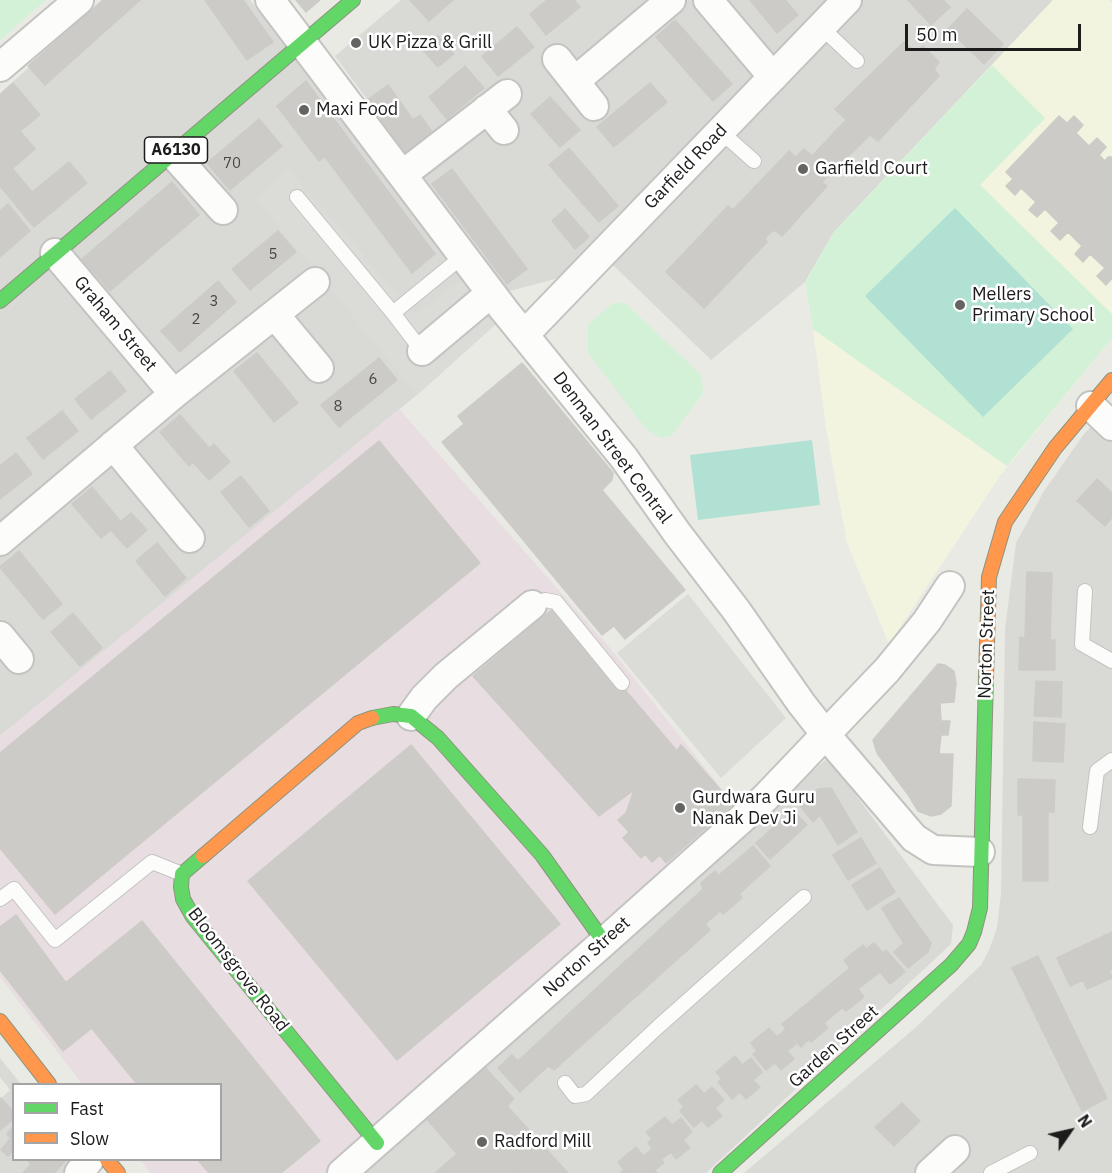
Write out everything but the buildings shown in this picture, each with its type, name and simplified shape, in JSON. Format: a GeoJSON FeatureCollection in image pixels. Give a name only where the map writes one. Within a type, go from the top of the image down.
{"type":"FeatureCollection","features":[{"type":"Feature","properties":{"kind":"street"},"geometry":{"type":"LineString","coordinates":[[0,67],[79,0]]}},
{"type":"Feature","properties":{"kind":"street","name":"Denman Street Central"},"geometry":{"type":"LineString","coordinates":[[270,0],[491,293],[624,458],[826,735],[914,838],[933,850],[980,852]]}},
{"type":"Feature","properties":{"kind":"street","name":"A6130"},"geometry":{"type":"LineString","coordinates":[[0,301],[353,0]]}},
{"type":"Feature","properties":{"kind":"street"},"geometry":{"type":"LineString","coordinates":[[575,81],[672,0]]}},
{"type":"Feature","properties":{"kind":"street"},"geometry":{"type":"LineString","coordinates":[[708,0],[773,77]]}},
{"type":"Feature","properties":{"kind":"street","name":"Garfield Road"},"geometry":{"type":"LineString","coordinates":[[525,334],[847,0]]}},
{"type":"Feature","properties":{"kind":"street"},"geometry":{"type":"LineString","coordinates":[[557,58],[594,105]]}},
{"type":"Feature","properties":{"kind":"street"},"geometry":{"type":"LineString","coordinates":[[402,175],[499,111]]}},
{"type":"Feature","properties":{"kind":"street"},"geometry":{"type":"LineString","coordinates":[[172,153],[223,210]]}},
{"type":"Feature","properties":{"kind":"street","name":"Graham Street"},"geometry":{"type":"LineString","coordinates":[[55,253],[174,394]]}},
{"type":"Feature","properties":{"kind":"street"},"geometry":{"type":"LineString","coordinates":[[0,542],[174,394],[315,282]]}},
{"type":"Feature","properties":{"kind":"street"},"geometry":{"type":"LineString","coordinates":[[422,351],[491,293]]}},
{"type":"Feature","properties":{"kind":"street"},"geometry":{"type":"LineString","coordinates":[[275,315],[319,368]]}},
{"type":"Feature","properties":{"kind":"street","name":"Norton Street"},"geometry":{"type":"LineString","coordinates":[[969,945],[980,908],[989,577],[1005,522],[1055,448],[1112,380]]}},
{"type":"Feature","properties":{"kind":"street"},"geometry":{"type":"LineString","coordinates":[[1091,406],[1112,426]]}},
{"type":"Feature","properties":{"kind":"street"},"geometry":{"type":"LineString","coordinates":[[113,445],[185,522]]}},
{"type":"Feature","properties":{"kind":"street","name":"Norton Street"},"geometry":{"type":"LineString","coordinates":[[342,1173],[765,798],[887,670],[927,621],[950,586]]}},
{"type":"Feature","properties":{"kind":"street"},"geometry":{"type":"LineString","coordinates":[[411,716],[424,698],[446,676],[532,605]]}},
{"type":"Feature","properties":{"kind":"street"},"geometry":{"type":"LineString","coordinates":[[0,636],[19,659]]}},
{"type":"Feature","properties":{"kind":"street"},"geometry":{"type":"LineString","coordinates":[[182,874],[358,723],[376,716],[393,714],[411,716],[438,738],[542,855],[604,942]]}},
{"type":"Feature","properties":{"kind":"street","name":"Bloomsgrove Road"},"geometry":{"type":"LineString","coordinates":[[182,874],[183,899],[193,917],[377,1143]]}},
{"type":"Feature","properties":{"kind":"street","name":"Garden Street"},"geometry":{"type":"LineString","coordinates":[[720,1173],[951,965],[969,945]]}},
{"type":"Feature","properties":{"kind":"street"},"geometry":{"type":"LineString","coordinates":[[0,1022],[48,1083]]}},
{"type":"Feature","properties":{"kind":"street"},"geometry":{"type":"LineString","coordinates":[[933,1172],[956,1150]]}},
{"type":"Feature","properties":{"kind":"street"},"geometry":{"type":"LineString","coordinates":[[79,1173],[88,1161]]}},
{"type":"Feature","properties":{"kind":"street"},"geometry":{"type":"LineString","coordinates":[[108,1161],[118,1173]]}},
{"type":"Feature","properties":{"kind":"lane"},"geometry":{"type":"LineString","coordinates":[[821,27],[857,62]]}},
{"type":"Feature","properties":{"kind":"lane"},"geometry":{"type":"LineString","coordinates":[[720,131],[754,161]]}},
{"type":"Feature","properties":{"kind":"lane"},"geometry":{"type":"LineString","coordinates":[[297,197],[422,351]]}},
{"type":"Feature","properties":{"kind":"lane"},"geometry":{"type":"LineString","coordinates":[[393,313],[463,256]]}},
{"type":"Feature","properties":{"kind":"lane"},"geometry":{"type":"LineString","coordinates":[[1085,591],[1082,644],[1112,661]]}},
{"type":"Feature","properties":{"kind":"lane"},"geometry":{"type":"LineString","coordinates":[[532,605],[545,600],[556,602],[622,683]]}},
{"type":"Feature","properties":{"kind":"lane"},"geometry":{"type":"LineString","coordinates":[[1090,827],[1097,771],[1112,760]]}},
{"type":"Feature","properties":{"kind":"lane"},"geometry":{"type":"LineString","coordinates":[[0,899],[14,889],[55,940],[152,862],[182,874]]}},
{"type":"Feature","properties":{"kind":"lane"},"geometry":{"type":"LineString","coordinates":[[564,1083],[575,1096],[586,1094],[804,897]]}},
{"type":"Feature","properties":{"kind":"lane"},"geometry":{"type":"LineString","coordinates":[[991,1173],[1030,1153]]}},
{"type":"Feature","properties":{"kind":"shaded area"},"geometry":{"type":"Polygon","coordinates":[[[0,0],[46,0],[0,40],[0,0]]]}},
{"type":"Feature","properties":{"kind":"shaded area"},"geometry":{"type":"Polygon","coordinates":[[[106,0],[250,0],[496,324],[417,395],[0,736],[0,93],[106,0]]]}},
{"type":"Feature","properties":{"kind":"shaded area"},"geometry":{"type":"Polygon","coordinates":[[[401,0],[1053,0],[834,232],[805,282],[711,360],[612,264],[506,292],[335,56],[401,0]]]}},
{"type":"Feature","properties":{"kind":"shaded area","name":"Mellers Primary School"},"geometry":{"type":"Polygon","coordinates":[[[1053,0],[1108,0],[1112,3],[1112,338],[1000,476],[889,644],[847,543],[826,428],[805,282],[834,232],[1053,0]]]}},
{"type":"Feature","properties":{"kind":"shaded area"},"geometry":{"type":"Polygon","coordinates":[[[992,65],[1045,118],[980,185],[1112,314],[1112,338],[1007,466],[813,329],[805,282],[834,232],[992,65]]]}},
{"type":"Feature","properties":{"kind":"shaded area"},"geometry":{"type":"Polygon","coordinates":[[[288,169],[416,314],[462,279],[496,324],[417,395],[255,198],[288,169]]]}},
{"type":"Feature","properties":{"kind":"shaded area"},"geometry":{"type":"Polygon","coordinates":[[[613,303],[625,303],[701,375],[703,393],[672,435],[661,438],[646,429],[588,353],[588,324],[613,303]]]}},
{"type":"Feature","properties":{"kind":"shaded area"},"geometry":{"type":"Polygon","coordinates":[[[1112,404],[1112,1173],[744,1173],[915,1028],[981,965],[989,950],[997,928],[1001,893],[1005,629],[1016,543],[1044,491],[1084,434],[1112,404]]]}},
{"type":"Feature","properties":{"kind":"shaded area"},"geometry":{"type":"Polygon","coordinates":[[[399,409],[610,648],[740,812],[330,1173],[150,1173],[141,1161],[222,1161],[222,1083],[81,1083],[0,977],[0,736],[399,409]]]}},
{"type":"Feature","properties":{"kind":"shaded area"},"geometry":{"type":"Polygon","coordinates":[[[688,594],[786,718],[721,778],[617,653],[688,594]]]}},
{"type":"Feature","properties":{"kind":"shaded area"},"geometry":{"type":"Polygon","coordinates":[[[828,758],[953,925],[951,944],[706,1173],[346,1173],[478,1053],[828,758]]]}},
{"type":"Feature","properties":{"kind":"shaded area"},"geometry":{"type":"Polygon","coordinates":[[[0,1058],[20,1083],[12,1083],[12,1161],[83,1161],[93,1173],[0,1173],[0,1099],[10,1090],[0,1077],[0,1058]]]}},
{"type":"Feature","properties":{"kind":"green space"},"geometry":{"type":"Polygon","coordinates":[[[955,208],[1073,329],[983,417],[865,296],[955,208]]]}},
{"type":"Feature","properties":{"kind":"green space"},"geometry":{"type":"Polygon","coordinates":[[[812,440],[820,505],[698,520],[690,455],[812,440]]]}},
{"type":"Feature","properties":{"kind":"traffic: fast"},"geometry":{"type":"LineString","coordinates":[[0,301],[353,0]]}},
{"type":"Feature","properties":{"kind":"traffic: fast"},"geometry":{"type":"LineString","coordinates":[[720,1173],[951,965],[969,944],[980,908],[986,677]]}},
{"type":"Feature","properties":{"kind":"traffic: fast"},"geometry":{"type":"LineString","coordinates":[[372,718],[393,714],[411,716],[438,738],[542,855],[604,942]]}},
{"type":"Feature","properties":{"kind":"traffic: fast"},"geometry":{"type":"LineString","coordinates":[[203,856],[182,874],[183,899],[193,917],[377,1143]]}},
{"type":"Feature","properties":{"kind":"traffic: slow"},"geometry":{"type":"LineString","coordinates":[[986,677],[989,577],[1005,522],[1055,448],[1112,380]]}},
{"type":"Feature","properties":{"kind":"traffic: slow"},"geometry":{"type":"LineString","coordinates":[[203,856],[358,723],[372,718]]}},
{"type":"Feature","properties":{"kind":"traffic: slow"},"geometry":{"type":"LineString","coordinates":[[0,1021],[48,1083]]}},
{"type":"Feature","properties":{"kind":"traffic: slow"},"geometry":{"type":"LineString","coordinates":[[108,1161],[118,1173]]}},
{"type":"Feature","properties":{"kind":"place","name":"UK Pizza & Grill"},"geometry":{"type":"Point","coordinates":[356,43]}},
{"type":"Feature","properties":{"kind":"place","name":"Maxi Food"},"geometry":{"type":"Point","coordinates":[304,110]}},
{"type":"Feature","properties":{"kind":"place","name":"Garfield Court"},"geometry":{"type":"Point","coordinates":[803,169]}},
{"type":"Feature","properties":{"kind":"place","name":"Mellers Primary School"},"geometry":{"type":"Point","coordinates":[960,305]}},
{"type":"Feature","properties":{"kind":"place","name":"Gurdwara Guru Nanak Dev Ji"},"geometry":{"type":"Point","coordinates":[680,808]}},
{"type":"Feature","properties":{"kind":"place","name":"Radford Mill"},"geometry":{"type":"Point","coordinates":[482,1142]}}]}
